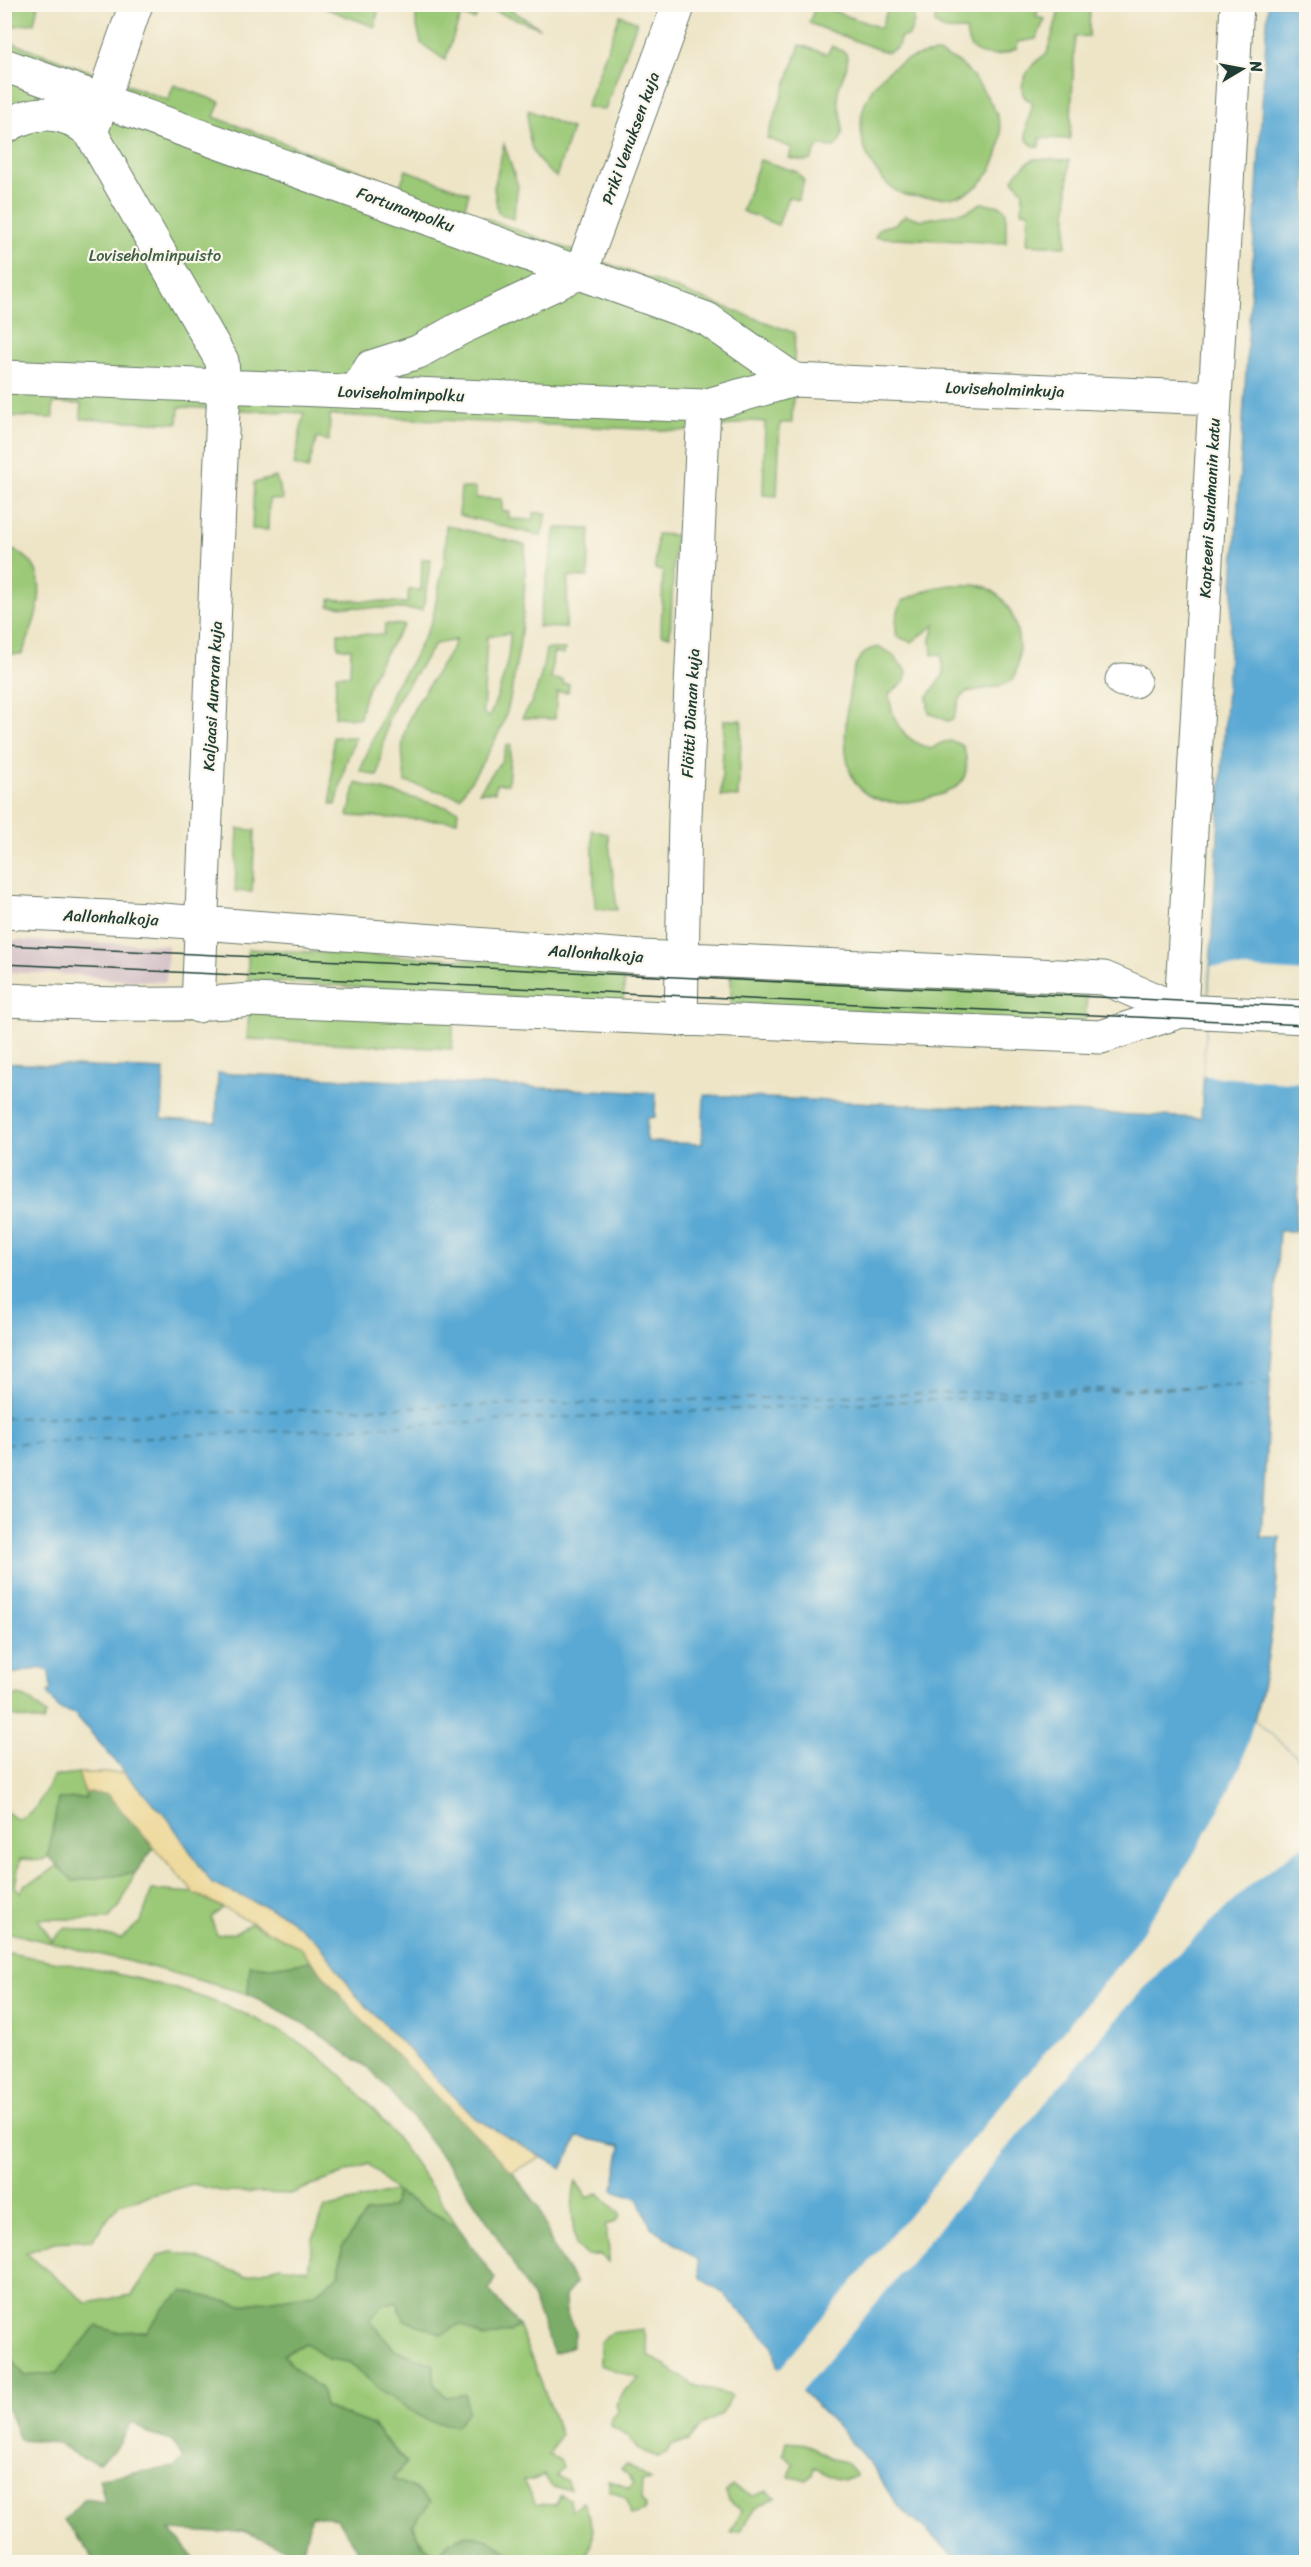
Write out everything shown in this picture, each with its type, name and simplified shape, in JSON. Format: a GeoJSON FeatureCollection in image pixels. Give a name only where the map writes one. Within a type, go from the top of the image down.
{"type":"FeatureCollection","features":[{"type":"Feature","properties":{"kind":"street"},"geometry":{"type":"LineString","coordinates":[[4,128],[33,115],[51,113],[69,117],[91,133],[136,4]]}},
{"type":"Feature","properties":{"kind":"street","name":"Priki Venuksen kuja"},"geometry":{"type":"LineString","coordinates":[[587,257],[679,4]]}},
{"type":"Feature","properties":{"kind":"street","name":"Kapteeni Sundmanin katu"},"geometry":{"type":"LineString","coordinates":[[1195,1011],[1215,398],[1237,4]]}},
{"type":"Feature","properties":{"kind":"street","name":"Fortunanpolku"},"geometry":{"type":"LineString","coordinates":[[4,65],[101,99],[587,257],[707,319],[802,380]]}},
{"type":"Feature","properties":{"kind":"street","name":"Kaljaasi Auroran kuja"},"geometry":{"type":"LineString","coordinates":[[91,133],[222,361],[223,436],[198,1005]]}},
{"type":"Feature","properties":{"kind":"street"},"geometry":{"type":"LineString","coordinates":[[356,391],[371,367],[418,352],[587,257]]}},
{"type":"Feature","properties":{"kind":"street","name":"Loviseholminpolku"},"geometry":{"type":"LineString","coordinates":[[4,377],[704,406],[802,380]]}},
{"type":"Feature","properties":{"kind":"street","name":"Loviseholminkuja"},"geometry":{"type":"LineString","coordinates":[[802,380],[1215,398]]}},
{"type":"Feature","properties":{"kind":"street","name":"Flöitti Dianan kuja"},"geometry":{"type":"LineString","coordinates":[[681,1020],[685,816],[704,406]]}},
{"type":"Feature","properties":{"kind":"street","name":"Aallonhalkoja"},"geometry":{"type":"LineString","coordinates":[[4,912],[201,923],[683,959],[1104,978],[1195,1011],[1306,1017]]}},
{"type":"Feature","properties":{"kind":"street","name":"Aallonhalkoja"},"geometry":{"type":"LineString","coordinates":[[4,1000],[145,1006],[198,1005],[251,1000],[1101,1037],[1195,1011]]}},
{"type":"Feature","properties":{"kind":"shaded area"},"geometry":{"type":"Polygon","coordinates":[[[5,940],[168,945],[166,982],[5,972],[5,940]]]}},
{"type":"Feature","properties":{"kind":"green space"},"geometry":{"type":"Polygon","coordinates":[[[314,4],[379,4],[375,27],[314,4]]]}},
{"type":"Feature","properties":{"kind":"green space"},"geometry":{"type":"Polygon","coordinates":[[[936,4],[1040,5],[1036,17],[1045,19],[1036,39],[1018,42],[1017,48],[991,55],[973,49],[967,39],[966,30],[945,30],[938,26],[935,23],[936,4]]]}},
{"type":"Feature","properties":{"kind":"green space"},"geometry":{"type":"Polygon","coordinates":[[[1061,4],[1090,5],[1089,36],[1075,37],[1070,139],[1040,138],[1039,147],[1032,145],[1026,135],[1033,102],[1025,98],[1022,86],[1027,73],[1037,61],[1047,54],[1061,4]]]}},
{"type":"Feature","properties":{"kind":"green space"},"geometry":{"type":"Polygon","coordinates":[[[16,5],[38,5],[34,23],[7,27],[16,5]]]}},
{"type":"Feature","properties":{"kind":"green space"},"geometry":{"type":"Polygon","coordinates":[[[416,5],[503,5],[540,28],[480,6],[475,20],[461,15],[445,60],[421,43],[416,22],[416,5]]]}},
{"type":"Feature","properties":{"kind":"green space"},"geometry":{"type":"Polygon","coordinates":[[[816,5],[881,28],[889,5],[913,5],[914,22],[909,36],[901,37],[897,48],[888,52],[882,51],[809,23],[816,5]]]}},
{"type":"Feature","properties":{"kind":"green space"},"geometry":{"type":"Polygon","coordinates":[[[620,15],[637,22],[605,110],[586,107],[620,15]]]}},
{"type":"Feature","properties":{"kind":"green space","name":"Loviseholminpuisto"},"geometry":{"type":"Polygon","coordinates":[[[5,40],[168,100],[174,85],[220,102],[214,117],[400,186],[406,170],[469,193],[464,210],[795,333],[792,423],[780,423],[777,496],[763,495],[765,422],[749,421],[703,432],[330,415],[329,441],[317,438],[308,469],[294,465],[304,413],[179,407],[178,423],[81,419],[81,404],[53,403],[53,418],[5,416],[5,40]]]}},
{"type":"Feature","properties":{"kind":"green space"},"geometry":{"type":"Polygon","coordinates":[[[800,45],[827,54],[832,46],[846,53],[847,59],[838,93],[842,136],[834,147],[818,146],[811,160],[803,161],[789,158],[792,148],[767,138],[800,45]]]}},
{"type":"Feature","properties":{"kind":"green space"},"geometry":{"type":"Polygon","coordinates":[[[938,53],[959,63],[986,94],[1000,123],[999,149],[989,173],[967,193],[948,197],[905,195],[893,189],[882,179],[866,152],[861,132],[863,112],[869,94],[881,78],[896,65],[916,57],[938,53]]]}},
{"type":"Feature","properties":{"kind":"green space"},"geometry":{"type":"Polygon","coordinates":[[[528,110],[572,129],[556,177],[535,156],[528,131],[528,110]]]}},
{"type":"Feature","properties":{"kind":"green space"},"geometry":{"type":"Polygon","coordinates":[[[504,144],[518,186],[513,219],[498,213],[494,188],[504,144]]]}},
{"type":"Feature","properties":{"kind":"green space"},"geometry":{"type":"Polygon","coordinates":[[[1034,159],[1069,160],[1066,246],[1027,244],[1029,212],[1022,211],[1023,191],[1013,180],[1022,168],[1034,159]]]}},
{"type":"Feature","properties":{"kind":"green space"},"geometry":{"type":"Polygon","coordinates":[[[760,160],[797,172],[804,181],[798,200],[788,197],[778,225],[742,211],[760,160]]]}},
{"type":"Feature","properties":{"kind":"green space"},"geometry":{"type":"Polygon","coordinates":[[[981,203],[1001,206],[1006,211],[1006,243],[875,237],[880,228],[895,224],[906,215],[922,220],[968,211],[981,203]]]}},
{"type":"Feature","properties":{"kind":"green space"},"geometry":{"type":"Polygon","coordinates":[[[276,477],[283,500],[269,499],[268,530],[252,529],[254,483],[276,477]]]}},
{"type":"Feature","properties":{"kind":"green space"},"geometry":{"type":"Polygon","coordinates":[[[461,488],[476,488],[476,498],[502,499],[502,511],[509,512],[509,519],[533,520],[534,513],[547,513],[541,536],[459,515],[461,488]]]}},
{"type":"Feature","properties":{"kind":"green space"},"geometry":{"type":"Polygon","coordinates":[[[446,525],[525,545],[522,628],[507,711],[491,748],[460,797],[405,782],[402,750],[406,726],[412,713],[456,640],[435,644],[397,701],[388,720],[378,776],[360,771],[394,688],[412,661],[432,621],[445,558],[446,525]],[[510,633],[487,637],[483,713],[489,717],[504,676],[510,633]]]}},
{"type":"Feature","properties":{"kind":"green space"},"geometry":{"type":"Polygon","coordinates":[[[556,528],[590,529],[588,577],[568,577],[566,628],[538,627],[556,528]]]}},
{"type":"Feature","properties":{"kind":"green space"},"geometry":{"type":"Polygon","coordinates":[[[657,534],[675,535],[670,636],[661,634],[663,571],[655,569],[657,534]]]}},
{"type":"Feature","properties":{"kind":"green space"},"geometry":{"type":"Polygon","coordinates":[[[9,549],[24,556],[34,567],[39,580],[40,594],[37,610],[22,654],[5,654],[4,551],[9,549]]]}},
{"type":"Feature","properties":{"kind":"green space"},"geometry":{"type":"Polygon","coordinates":[[[422,559],[431,559],[423,610],[329,606],[330,599],[407,603],[409,590],[421,590],[422,559]]]}},
{"type":"Feature","properties":{"kind":"green space"},"geometry":{"type":"Polygon","coordinates":[[[950,585],[980,585],[998,595],[1013,616],[1019,642],[1019,656],[1013,680],[1000,686],[966,692],[960,699],[953,719],[947,721],[929,713],[927,698],[944,674],[941,654],[932,655],[931,639],[935,625],[912,642],[897,637],[896,627],[897,614],[902,601],[930,589],[950,585]]]}},
{"type":"Feature","properties":{"kind":"green space"},"geometry":{"type":"Polygon","coordinates":[[[385,624],[404,625],[371,680],[360,718],[335,717],[336,675],[350,675],[351,649],[338,647],[338,633],[384,635],[385,624]]]}},
{"type":"Feature","properties":{"kind":"green space"},"geometry":{"type":"Polygon","coordinates":[[[878,647],[891,653],[907,672],[905,681],[889,694],[896,722],[906,735],[913,741],[931,749],[947,742],[963,746],[966,773],[959,785],[949,791],[921,800],[893,802],[873,798],[859,788],[851,773],[846,754],[845,733],[851,681],[857,662],[865,652],[878,647]]]}},
{"type":"Feature","properties":{"kind":"green space"},"geometry":{"type":"Polygon","coordinates":[[[546,649],[565,649],[564,654],[553,653],[551,679],[563,680],[563,684],[569,684],[568,692],[557,692],[555,719],[522,718],[532,702],[538,685],[546,649]]]}},
{"type":"Feature","properties":{"kind":"green space"},"geometry":{"type":"Polygon","coordinates":[[[724,720],[742,720],[738,797],[721,796],[724,720]]]}},
{"type":"Feature","properties":{"kind":"green space"},"geometry":{"type":"Polygon","coordinates":[[[333,737],[356,737],[346,763],[336,805],[331,804],[333,737]]]}},
{"type":"Feature","properties":{"kind":"green space"},"geometry":{"type":"Polygon","coordinates":[[[511,744],[508,784],[496,784],[495,792],[479,792],[502,760],[507,745],[511,744]]]}},
{"type":"Feature","properties":{"kind":"green space"},"geometry":{"type":"Polygon","coordinates":[[[356,783],[458,810],[457,821],[348,816],[356,783]]]}},
{"type":"Feature","properties":{"kind":"green space"},"geometry":{"type":"Polygon","coordinates":[[[238,829],[255,830],[252,892],[235,891],[238,829]]]}},
{"type":"Feature","properties":{"kind":"green space"},"geometry":{"type":"Polygon","coordinates":[[[592,830],[608,834],[617,910],[595,909],[592,830]]]}},
{"type":"Feature","properties":{"kind":"green space"},"geometry":{"type":"Polygon","coordinates":[[[248,949],[625,967],[623,1005],[248,980],[248,949]]]}},
{"type":"Feature","properties":{"kind":"green space"},"geometry":{"type":"Polygon","coordinates":[[[731,972],[1087,992],[1085,1027],[731,1003],[731,972]]]}},
{"type":"Feature","properties":{"kind":"green space"},"geometry":{"type":"Polygon","coordinates":[[[249,1012],[454,1020],[452,1049],[247,1039],[249,1012]]]}},
{"type":"Feature","properties":{"kind":"green space"},"geometry":{"type":"Polygon","coordinates":[[[19,1695],[31,1701],[46,1714],[43,1722],[5,1715],[5,1699],[19,1695]]]}},
{"type":"Feature","properties":{"kind":"green space"},"geometry":{"type":"Polygon","coordinates":[[[78,1773],[87,1798],[58,1799],[48,1856],[43,1860],[20,1859],[15,1886],[20,1893],[25,1884],[42,1877],[57,1866],[74,1881],[135,1873],[120,1906],[108,1919],[38,1919],[52,1941],[66,1927],[121,1939],[141,1921],[152,1890],[194,1893],[223,1908],[211,1918],[217,1935],[234,1933],[251,1923],[300,1947],[311,1961],[271,1967],[250,1965],[248,1994],[144,1965],[5,1932],[4,1810],[18,1820],[35,1809],[54,1776],[78,1773]]]}},
{"type":"Feature","properties":{"kind":"green space"},"geometry":{"type":"Polygon","coordinates":[[[85,1793],[107,1793],[154,1848],[135,1873],[73,1881],[48,1856],[58,1799],[86,1798],[85,1793]]]}},
{"type":"Feature","properties":{"kind":"green space"},"geometry":{"type":"Polygon","coordinates":[[[4,1952],[138,1979],[183,1991],[227,2006],[268,2025],[307,2048],[342,2076],[375,2111],[418,2168],[458,2227],[396,2192],[393,2207],[342,2247],[339,2275],[314,2294],[241,2305],[183,2291],[164,2308],[147,2331],[116,2332],[96,2326],[57,2373],[25,2376],[4,2350],[4,1952]],[[369,2164],[290,2194],[225,2192],[193,2184],[119,2204],[92,2240],[54,2242],[26,2253],[87,2303],[132,2295],[159,2255],[173,2252],[189,2255],[247,2276],[280,2266],[308,2270],[313,2239],[325,2208],[395,2191],[369,2164]]]}},
{"type":"Feature","properties":{"kind":"green space"},"geometry":{"type":"Polygon","coordinates":[[[311,1961],[359,2017],[512,2172],[539,2207],[554,2250],[576,2283],[565,2296],[566,2313],[576,2332],[572,2346],[554,2354],[533,2299],[500,2241],[465,2187],[412,2117],[373,2072],[299,2020],[248,1994],[250,1965],[271,1967],[311,1961]]]}},
{"type":"Feature","properties":{"kind":"green space"},"geometry":{"type":"Polygon","coordinates":[[[576,2181],[587,2198],[598,2193],[621,2215],[616,2222],[605,2225],[609,2250],[608,2262],[600,2255],[586,2255],[576,2246],[572,2214],[576,2181]]]}},
{"type":"Feature","properties":{"kind":"green space"},"geometry":{"type":"Polygon","coordinates":[[[396,2192],[458,2227],[495,2278],[489,2290],[518,2325],[510,2332],[484,2338],[460,2324],[443,2334],[404,2320],[397,2301],[382,2305],[370,2320],[394,2349],[434,2365],[434,2384],[446,2397],[465,2394],[468,2411],[457,2426],[428,2421],[386,2395],[349,2362],[328,2359],[306,2343],[283,2355],[303,2376],[321,2388],[325,2407],[372,2425],[406,2463],[393,2479],[415,2489],[431,2502],[412,2526],[423,2546],[438,2557],[450,2542],[458,2537],[475,2536],[484,2538],[508,2552],[515,2557],[513,2562],[366,2562],[337,2519],[311,2516],[302,2555],[243,2531],[218,2533],[170,2530],[197,2562],[96,2562],[64,2520],[84,2499],[105,2502],[99,2478],[175,2467],[184,2458],[172,2441],[149,2434],[132,2422],[115,2450],[99,2463],[81,2458],[58,2443],[20,2440],[8,2409],[5,2409],[5,2350],[25,2376],[57,2373],[96,2326],[116,2332],[147,2331],[164,2308],[183,2291],[241,2305],[314,2294],[339,2275],[342,2247],[366,2213],[393,2207],[396,2192]]]}},
{"type":"Feature","properties":{"kind":"green space"},"geometry":{"type":"Polygon","coordinates":[[[398,2301],[460,2324],[510,2332],[518,2325],[560,2435],[549,2455],[559,2460],[562,2467],[556,2476],[567,2480],[571,2489],[553,2488],[544,2475],[533,2480],[523,2480],[535,2504],[555,2505],[561,2495],[569,2499],[571,2511],[583,2502],[591,2525],[592,2539],[582,2562],[572,2562],[568,2552],[561,2558],[551,2555],[555,2562],[513,2562],[515,2557],[451,2541],[438,2557],[422,2542],[414,2528],[415,2489],[393,2479],[406,2462],[372,2425],[325,2407],[321,2388],[303,2376],[283,2355],[306,2343],[328,2359],[349,2362],[386,2395],[446,2397],[434,2384],[434,2365],[394,2349],[370,2320],[382,2305],[398,2301]]]}},
{"type":"Feature","properties":{"kind":"green space"},"geometry":{"type":"Polygon","coordinates":[[[644,2329],[649,2355],[694,2385],[731,2396],[722,2414],[702,2425],[689,2441],[671,2444],[666,2454],[658,2457],[637,2449],[629,2436],[611,2426],[611,2417],[618,2410],[616,2404],[626,2389],[639,2379],[600,2365],[600,2343],[610,2333],[644,2329]]]}},
{"type":"Feature","properties":{"kind":"green space"},"geometry":{"type":"Polygon","coordinates":[[[786,2442],[808,2444],[832,2459],[846,2462],[856,2476],[845,2480],[839,2479],[814,2467],[812,2475],[807,2480],[789,2477],[794,2463],[783,2454],[786,2442]]]}},
{"type":"Feature","properties":{"kind":"green space"},"geometry":{"type":"Polygon","coordinates":[[[627,2465],[651,2480],[642,2482],[641,2499],[645,2505],[645,2511],[631,2515],[627,2499],[610,2490],[608,2480],[629,2488],[634,2484],[621,2469],[627,2465]]]}},
{"type":"Feature","properties":{"kind":"green space"},"geometry":{"type":"Polygon","coordinates":[[[732,2486],[754,2496],[767,2491],[775,2497],[755,2508],[740,2531],[730,2532],[742,2510],[728,2501],[725,2493],[732,2486]]]}},
{"type":"Feature","properties":{"kind":"sand"},"geometry":{"type":"Polygon","coordinates":[[[78,1773],[125,1773],[167,1817],[212,1884],[283,1914],[319,1943],[355,1994],[475,2118],[541,2157],[512,2172],[359,2017],[300,1947],[194,1893],[107,1794],[85,1793],[78,1773]]]}},
{"type":"Feature","properties":{"kind":"water"},"geometry":{"type":"Polygon","coordinates":[[[1268,5],[1306,5],[1306,1056],[1295,1231],[1279,1231],[1261,1537],[1280,1537],[1272,1630],[1265,1675],[1254,1720],[1306,1765],[1306,2562],[961,2562],[896,2504],[874,2468],[835,2424],[777,2366],[773,2345],[725,2295],[700,2277],[698,2260],[651,2227],[638,2198],[613,2190],[621,2146],[578,2137],[562,2169],[475,2118],[355,1994],[319,1943],[283,1914],[212,1884],[167,1817],[133,1782],[75,1714],[59,1709],[47,1693],[51,1689],[49,1672],[43,1668],[5,1675],[5,1063],[164,1070],[162,1119],[216,1122],[218,1073],[656,1093],[655,1117],[647,1118],[646,1141],[654,1142],[702,1144],[704,1095],[1201,1118],[1268,5]]]}},
{"type":"Feature","properties":{"kind":"pier"},"geometry":{"type":"Polygon","coordinates":[[[1211,966],[1306,972],[1304,1083],[1203,1076],[1211,966]]]}},
{"type":"Feature","properties":{"kind":"pier"},"geometry":{"type":"Polygon","coordinates":[[[1254,1720],[1306,1765],[1306,1843],[1251,1884],[1159,1972],[1119,2016],[800,2393],[778,2371],[1125,1957],[1188,1864],[1219,1810],[1242,1763],[1254,1720]]]}},
{"type":"Feature","properties":{"kind":"ferry route"},"geometry":{"type":"LineString","coordinates":[[4,1444],[1270,1384]]}},
{"type":"Feature","properties":{"kind":"ferry route"},"geometry":{"type":"LineString","coordinates":[[4,1418],[1221,1386]]}},
{"type":"Feature","properties":{"kind":"tram line"},"geometry":{"type":"LineString","coordinates":[[4,945],[1306,1007]]}},
{"type":"Feature","properties":{"kind":"tram line"},"geometry":{"type":"LineString","coordinates":[[4,964],[1306,1025]]}}]}
